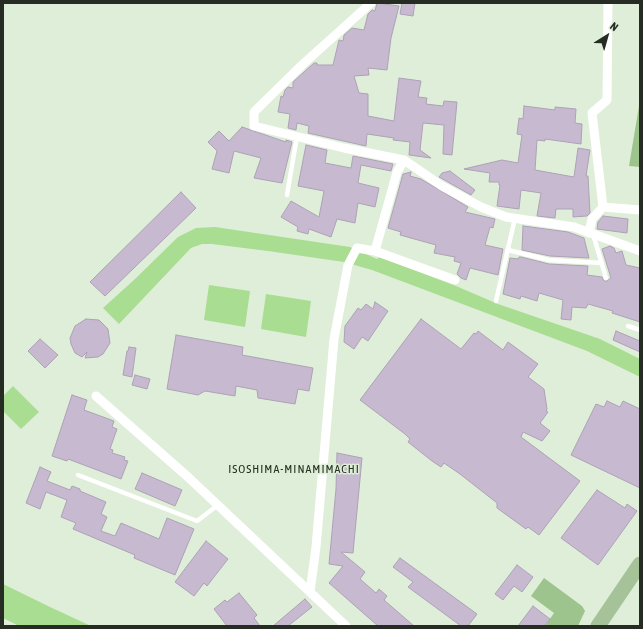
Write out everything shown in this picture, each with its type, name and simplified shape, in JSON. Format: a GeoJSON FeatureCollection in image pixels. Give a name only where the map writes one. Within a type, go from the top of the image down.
{"type":"FeatureCollection","features":[{"type":"Feature","properties":{"kind":"main road"},"geometry":{"type":"LineString","coordinates":[[598,626],[640,564]]}},
{"type":"Feature","properties":{"kind":"street"},"geometry":{"type":"LineString","coordinates":[[371,3],[254,112],[254,126],[404,160],[442,186],[481,207],[506,217],[574,227],[640,251]]}},
{"type":"Feature","properties":{"kind":"street"},"geometry":{"type":"LineString","coordinates":[[591,234],[592,219],[603,207],[592,113],[607,100],[608,3]]}},
{"type":"Feature","properties":{"kind":"street"},"geometry":{"type":"LineString","coordinates":[[375,251],[396,172],[404,160]]}},
{"type":"Feature","properties":{"kind":"street"},"geometry":{"type":"LineString","coordinates":[[603,207],[640,210]]}},
{"type":"Feature","properties":{"kind":"street"},"geometry":{"type":"LineString","coordinates":[[310,592],[316,547],[334,339],[348,266],[356,248],[375,251],[455,280]]}},
{"type":"Feature","properties":{"kind":"street"},"geometry":{"type":"LineString","coordinates":[[96,396],[218,505],[346,626]]}},
{"type":"Feature","properties":{"kind":"lane"},"geometry":{"type":"LineString","coordinates":[[287,195],[297,136]]}},
{"type":"Feature","properties":{"kind":"lane"},"geometry":{"type":"LineString","coordinates":[[496,301],[515,218]]}},
{"type":"Feature","properties":{"kind":"lane"},"geometry":{"type":"LineString","coordinates":[[591,234],[606,278]]}},
{"type":"Feature","properties":{"kind":"lane"},"geometry":{"type":"LineString","coordinates":[[508,250],[549,260],[602,263]]}},
{"type":"Feature","properties":{"kind":"lane"},"geometry":{"type":"LineString","coordinates":[[628,326],[640,330]]}},
{"type":"Feature","properties":{"kind":"lane"},"geometry":{"type":"LineString","coordinates":[[78,475],[197,521],[218,505]]}},
{"type":"Feature","properties":{"kind":"shaded area"},"geometry":{"type":"Polygon","coordinates":[[[640,100],[640,167],[629,166],[640,100]]]}},
{"type":"Feature","properties":{"kind":"shaded area"},"geometry":{"type":"Polygon","coordinates":[[[215,227],[350,247],[377,259],[379,257],[456,286],[498,304],[600,339],[640,359],[640,377],[587,351],[372,270],[344,262],[268,251],[202,244],[191,248],[119,324],[103,308],[178,237],[196,228],[215,227]]]}},
{"type":"Feature","properties":{"kind":"shaded area"},"geometry":{"type":"Polygon","coordinates":[[[209,285],[250,291],[245,327],[204,320],[209,285]]]}},
{"type":"Feature","properties":{"kind":"shaded area"},"geometry":{"type":"Polygon","coordinates":[[[266,294],[311,301],[306,337],[261,329],[266,294]]]}},
{"type":"Feature","properties":{"kind":"shaded area"},"geometry":{"type":"Polygon","coordinates":[[[13,386],[39,412],[21,429],[3,411],[3,396],[13,386]]]}},
{"type":"Feature","properties":{"kind":"shaded area"},"geometry":{"type":"Polygon","coordinates":[[[544,578],[582,606],[585,611],[578,626],[545,626],[554,613],[531,596],[544,578]]]}},
{"type":"Feature","properties":{"kind":"shaded area"},"geometry":{"type":"Polygon","coordinates":[[[3,584],[91,626],[19,626],[3,618],[3,584]]]}},
{"type":"Feature","properties":{"kind":"building"},"geometry":{"type":"Polygon","coordinates":[[[377,3],[399,6],[391,38],[387,70],[368,68],[369,75],[354,76],[359,93],[368,94],[368,116],[394,121],[399,78],[421,81],[418,97],[427,98],[426,104],[443,106],[444,101],[457,102],[452,155],[443,154],[444,125],[423,123],[420,150],[431,158],[409,155],[410,142],[393,140],[394,138],[367,134],[366,146],[308,133],[309,126],[297,123],[296,130],[288,128],[290,114],[278,112],[281,96],[283,97],[285,90],[288,87],[293,88],[293,82],[314,63],[317,63],[317,65],[333,65],[339,40],[343,41],[344,35],[352,28],[364,30],[368,14],[372,10],[375,11],[377,3]]]}},
{"type":"Feature","properties":{"kind":"building"},"geometry":{"type":"Polygon","coordinates":[[[402,3],[415,3],[413,16],[400,14],[402,3]]]}},
{"type":"Feature","properties":{"kind":"building"},"geometry":{"type":"Polygon","coordinates":[[[524,106],[555,110],[555,107],[576,109],[575,123],[582,124],[581,144],[545,139],[545,141],[537,140],[535,170],[574,177],[578,148],[590,150],[586,176],[588,176],[590,213],[587,216],[573,217],[573,209],[556,209],[555,218],[537,216],[541,193],[521,190],[519,209],[497,206],[500,185],[499,182],[489,182],[490,173],[464,169],[502,160],[518,163],[522,135],[517,134],[519,118],[523,119],[524,106]]]}},
{"type":"Feature","properties":{"kind":"building"},"geometry":{"type":"Polygon","coordinates":[[[242,127],[286,142],[286,140],[292,142],[282,183],[254,178],[261,158],[234,151],[229,173],[212,169],[217,151],[208,142],[219,131],[229,141],[242,127]]]}},
{"type":"Feature","properties":{"kind":"building"},"geometry":{"type":"Polygon","coordinates":[[[306,145],[327,150],[325,163],[351,168],[353,156],[393,164],[391,171],[361,165],[358,183],[379,188],[375,207],[358,203],[355,223],[337,219],[331,237],[309,229],[308,234],[297,231],[298,227],[281,217],[291,201],[319,217],[324,191],[298,186],[306,145]]]}},
{"type":"Feature","properties":{"kind":"building"},"geometry":{"type":"Polygon","coordinates":[[[450,171],[475,190],[471,195],[439,177],[442,173],[450,171]]]}},
{"type":"Feature","properties":{"kind":"building"},"geometry":{"type":"Polygon","coordinates":[[[411,172],[410,176],[421,179],[468,207],[465,212],[495,219],[493,228],[490,227],[485,245],[503,249],[498,275],[470,268],[466,280],[461,278],[457,274],[461,263],[454,261],[455,257],[434,253],[436,245],[400,235],[401,232],[388,228],[403,174],[411,172]]]}},
{"type":"Feature","properties":{"kind":"building"},"geometry":{"type":"Polygon","coordinates":[[[181,192],[196,208],[105,296],[90,282],[181,192]]]}},
{"type":"Feature","properties":{"kind":"building"},"geometry":{"type":"Polygon","coordinates":[[[603,216],[628,219],[627,233],[597,229],[598,222],[603,216]]]}},
{"type":"Feature","properties":{"kind":"building"},"geometry":{"type":"Polygon","coordinates":[[[523,226],[568,232],[584,238],[589,258],[550,256],[522,250],[523,226]]]}},
{"type":"Feature","properties":{"kind":"building"},"geometry":{"type":"Polygon","coordinates":[[[610,246],[614,248],[616,253],[622,251],[626,265],[640,268],[640,322],[612,313],[613,311],[588,304],[586,308],[572,307],[571,320],[561,319],[563,300],[539,293],[537,301],[521,296],[520,299],[503,294],[510,258],[518,259],[521,257],[549,264],[588,266],[587,275],[602,277],[604,281],[607,281],[611,278],[602,249],[610,246]]]}},
{"type":"Feature","properties":{"kind":"building"},"geometry":{"type":"Polygon","coordinates":[[[375,302],[388,311],[368,341],[362,337],[354,349],[344,342],[345,326],[358,308],[361,310],[366,304],[373,309],[375,302]]]}},
{"type":"Feature","properties":{"kind":"building"},"geometry":{"type":"Polygon","coordinates":[[[86,319],[99,320],[108,329],[110,343],[103,354],[98,357],[85,358],[87,352],[82,357],[75,353],[71,344],[70,338],[75,326],[86,319]]]}},
{"type":"Feature","properties":{"kind":"building"},"geometry":{"type":"Polygon","coordinates":[[[421,319],[461,349],[474,333],[476,334],[478,331],[503,350],[508,342],[538,364],[528,377],[544,389],[546,411],[548,412],[540,423],[550,431],[542,441],[523,432],[521,437],[580,481],[539,535],[528,527],[526,529],[497,508],[497,503],[460,474],[444,463],[441,467],[432,461],[408,442],[410,439],[405,434],[360,400],[421,319]]]}},
{"type":"Feature","properties":{"kind":"building"},"geometry":{"type":"Polygon","coordinates":[[[616,331],[640,341],[640,352],[613,340],[616,331]]]}},
{"type":"Feature","properties":{"kind":"building"},"geometry":{"type":"Polygon","coordinates":[[[176,335],[243,347],[242,355],[313,368],[309,391],[298,389],[295,404],[258,398],[257,390],[236,386],[235,396],[205,391],[198,395],[167,389],[176,335]]]}},
{"type":"Feature","properties":{"kind":"building"},"geometry":{"type":"Polygon","coordinates":[[[40,339],[58,355],[45,368],[28,351],[40,339]]]}},
{"type":"Feature","properties":{"kind":"building"},"geometry":{"type":"Polygon","coordinates":[[[129,347],[136,348],[132,377],[123,375],[129,347]]]}},
{"type":"Feature","properties":{"kind":"building"},"geometry":{"type":"Polygon","coordinates":[[[135,375],[150,379],[147,389],[132,385],[135,375]]]}},
{"type":"Feature","properties":{"kind":"building"},"geometry":{"type":"Polygon","coordinates":[[[72,395],[87,400],[84,410],[114,421],[112,427],[117,429],[110,449],[113,450],[112,453],[125,457],[124,460],[128,461],[121,479],[68,459],[67,461],[52,456],[72,395]]]}},
{"type":"Feature","properties":{"kind":"building"},"geometry":{"type":"Polygon","coordinates":[[[607,401],[620,407],[623,401],[640,409],[640,488],[571,455],[596,404],[604,407],[607,401]]]}},
{"type":"Feature","properties":{"kind":"building"},"geometry":{"type":"Polygon","coordinates":[[[337,453],[362,458],[353,553],[341,552],[365,572],[360,579],[376,593],[379,589],[387,596],[384,600],[414,626],[378,626],[329,583],[343,566],[329,564],[336,489],[337,453]]]}},
{"type":"Feature","properties":{"kind":"building"},"geometry":{"type":"Polygon","coordinates":[[[40,467],[51,472],[47,481],[70,490],[72,486],[106,502],[101,514],[107,517],[101,531],[115,536],[121,523],[159,539],[167,518],[194,529],[175,575],[134,558],[135,555],[73,529],[76,523],[61,517],[67,500],[46,492],[40,509],[26,503],[40,467]]]}},
{"type":"Feature","properties":{"kind":"building"},"geometry":{"type":"Polygon","coordinates":[[[142,473],[182,490],[175,506],[135,489],[142,473]]]}},
{"type":"Feature","properties":{"kind":"building"},"geometry":{"type":"Polygon","coordinates":[[[597,490],[625,508],[627,504],[637,511],[598,565],[561,538],[597,490]]]}},
{"type":"Feature","properties":{"kind":"building"},"geometry":{"type":"Polygon","coordinates":[[[206,541],[228,559],[207,586],[204,583],[194,596],[175,582],[206,541]]]}},
{"type":"Feature","properties":{"kind":"building"},"geometry":{"type":"Polygon","coordinates":[[[400,558],[477,614],[468,626],[461,626],[408,587],[413,582],[393,567],[400,558]]]}},
{"type":"Feature","properties":{"kind":"building"},"geometry":{"type":"Polygon","coordinates":[[[517,565],[533,577],[522,592],[514,586],[503,600],[495,594],[517,565]]]}},
{"type":"Feature","properties":{"kind":"building"},"geometry":{"type":"Polygon","coordinates":[[[239,593],[257,615],[254,618],[260,626],[227,626],[214,609],[225,600],[227,602],[239,593]]]}},
{"type":"Feature","properties":{"kind":"building"},"geometry":{"type":"Polygon","coordinates":[[[305,599],[312,607],[288,626],[273,626],[305,599]]]}},
{"type":"Feature","properties":{"kind":"building"},"geometry":{"type":"Polygon","coordinates":[[[533,606],[550,619],[544,626],[518,626],[533,606]]]}},
{"type":"Feature","properties":{"kind":"district","name":"ISOSHIMA-MINAMIMACHI"},"geometry":{"type":"Point","coordinates":[294,469]}}]}
